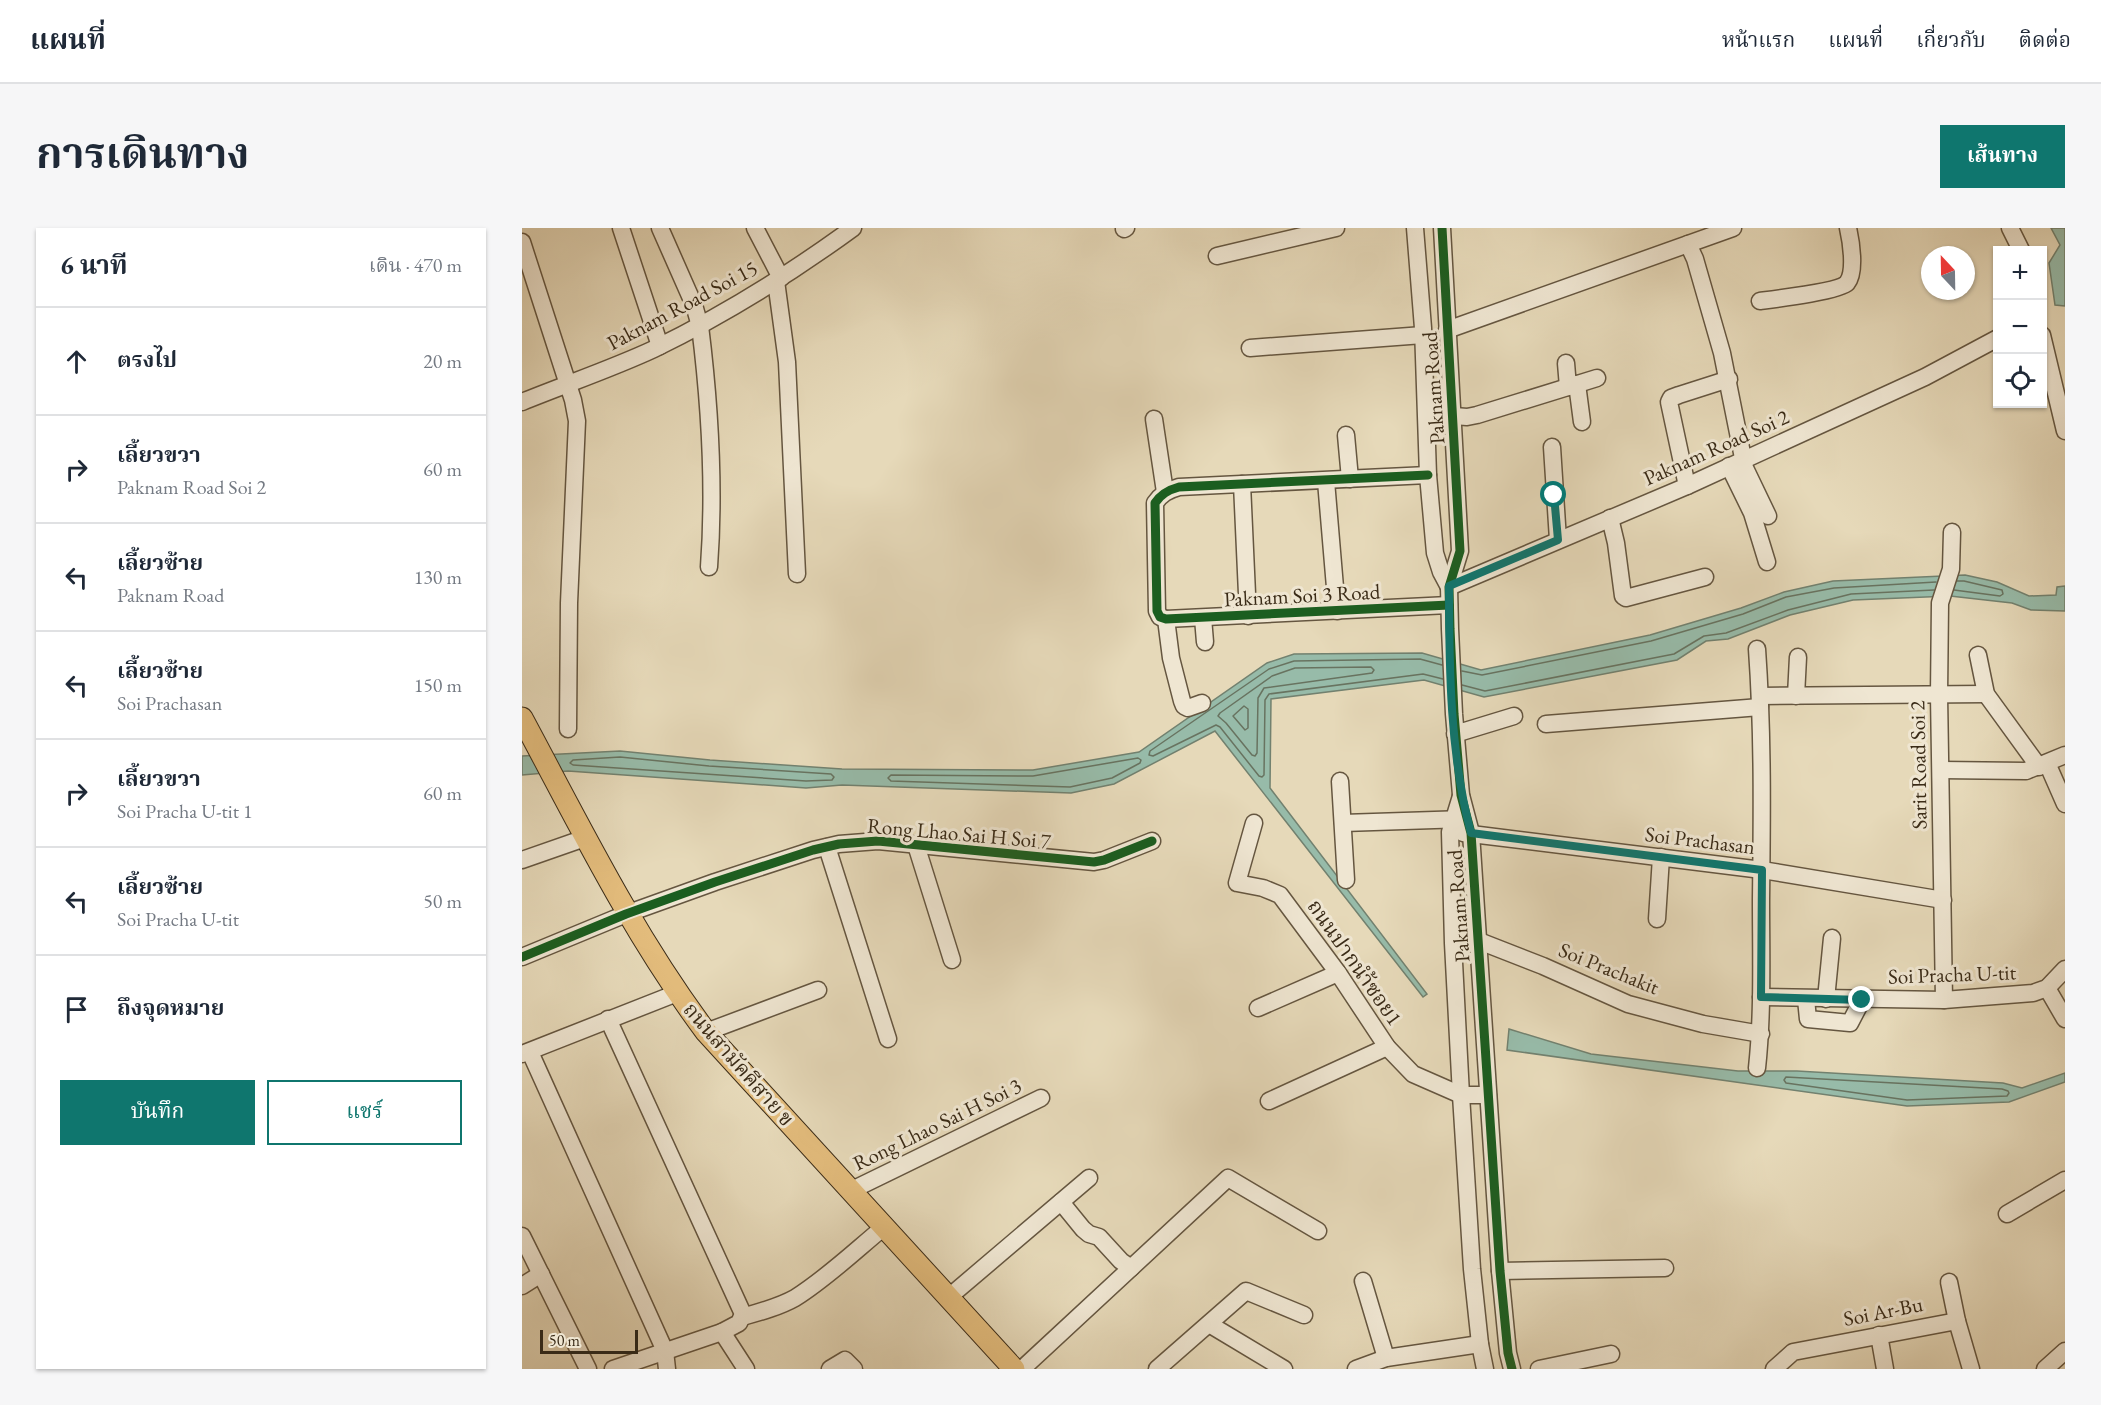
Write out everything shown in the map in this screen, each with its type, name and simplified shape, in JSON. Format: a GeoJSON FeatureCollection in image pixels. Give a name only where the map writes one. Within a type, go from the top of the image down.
{"type":"FeatureCollection","features":[{"type":"Feature","properties":{"kind":"main road","name":"ถนนสามัคคีสาย ข"},"geometry":{"type":"LineString","coordinates":[[522,718],[626,914],[677,993],[706,1032],[1014,1369]]}},
{"type":"Feature","properties":{"kind":"street"},"geometry":{"type":"LineString","coordinates":[[621,228],[660,346]]}},
{"type":"Feature","properties":{"kind":"street"},"geometry":{"type":"LineString","coordinates":[[660,228],[694,305],[700,326],[712,457],[713,514],[709,567]]}},
{"type":"Feature","properties":{"kind":"street"},"geometry":{"type":"LineString","coordinates":[[755,228],[779,279],[787,362],[797,574]]}},
{"type":"Feature","properties":{"kind":"street","name":"Paknam Road Soi 15"},"geometry":{"type":"LineString","coordinates":[[522,402],[611,367],[700,326],[779,279],[853,228]]}},
{"type":"Feature","properties":{"kind":"street"},"geometry":{"type":"LineString","coordinates":[[1217,256],[1336,228]]}},
{"type":"Feature","properties":{"kind":"street","name":"Paknam Road"},"geometry":{"type":"LineString","coordinates":[[1415,228],[1423,335],[1428,475],[1435,553],[1441,572],[1449,586]]}},
{"type":"Feature","properties":{"kind":"street","name":"Paknam Road"},"geometry":{"type":"LineString","coordinates":[[1442,228],[1460,551],[1449,586],[1449,605],[1455,734],[1461,795],[1461,1095],[1472,1257],[1480,1344],[1485,1369]]}},
{"type":"Feature","properties":{"kind":"street"},"geometry":{"type":"LineString","coordinates":[[1447,330],[1733,228]]}},
{"type":"Feature","properties":{"kind":"street"},"geometry":{"type":"LineString","coordinates":[[1760,302],[1817,292],[1846,284],[1850,277],[1851,259],[1848,228]]}},
{"type":"Feature","properties":{"kind":"street"},"geometry":{"type":"LineString","coordinates":[[2010,228],[2018,246]]}},
{"type":"Feature","properties":{"kind":"street"},"geometry":{"type":"LineString","coordinates":[[522,242],[575,410],[577,431],[569,603],[568,729]]}},
{"type":"Feature","properties":{"kind":"street"},"geometry":{"type":"LineString","coordinates":[[1688,244],[1711,312],[1729,379],[1736,463],[1767,562]]}},
{"type":"Feature","properties":{"kind":"street"},"geometry":{"type":"LineString","coordinates":[[1250,348],[1423,335]]}},
{"type":"Feature","properties":{"kind":"street","name":"Paknam Road Soi 2"},"geometry":{"type":"LineString","coordinates":[[1449,586],[1687,486],[1925,377],[1993,341]]}},
{"type":"Feature","properties":{"kind":"street"},"geometry":{"type":"LineString","coordinates":[[2047,353],[2065,430]]}},
{"type":"Feature","properties":{"kind":"street"},"geometry":{"type":"LineString","coordinates":[[1566,363],[1582,422]]}},
{"type":"Feature","properties":{"kind":"street"},"geometry":{"type":"LineString","coordinates":[[1454,416],[1478,415],[1598,378]]}},
{"type":"Feature","properties":{"kind":"street"},"geometry":{"type":"LineString","coordinates":[[1687,486],[1669,402],[1671,398],[1729,379]]}},
{"type":"Feature","properties":{"kind":"street"},"geometry":{"type":"LineString","coordinates":[[1154,419],[1165,492]]}},
{"type":"Feature","properties":{"kind":"street"},"geometry":{"type":"LineString","coordinates":[[1346,435],[1350,479]]}},
{"type":"Feature","properties":{"kind":"street"},"geometry":{"type":"LineString","coordinates":[[1552,447],[1558,540]]}},
{"type":"Feature","properties":{"kind":"street"},"geometry":{"type":"LineString","coordinates":[[1736,463],[1748,477],[1768,516]]}},
{"type":"Feature","properties":{"kind":"street"},"geometry":{"type":"LineString","coordinates":[[1202,703],[1188,708],[1184,706],[1162,617],[1155,504],[1161,495],[1179,487],[1428,475]]}},
{"type":"Feature","properties":{"kind":"street"},"geometry":{"type":"LineString","coordinates":[[1326,481],[1337,611]]}},
{"type":"Feature","properties":{"kind":"street"},"geometry":{"type":"LineString","coordinates":[[1242,484],[1248,616]]}},
{"type":"Feature","properties":{"kind":"street"},"geometry":{"type":"LineString","coordinates":[[1610,518],[1616,543],[1623,596],[1626,598],[1705,577]]}},
{"type":"Feature","properties":{"kind":"street","name":"Sarit Road Soi 2"},"geometry":{"type":"LineString","coordinates":[[1944,1000],[1939,695],[1940,603],[1951,569],[1952,532]]}},
{"type":"Feature","properties":{"kind":"street","name":"Paknam Soi 3 Road"},"geometry":{"type":"LineString","coordinates":[[1162,617],[1203,618],[1449,605]]}},
{"type":"Feature","properties":{"kind":"street"},"geometry":{"type":"LineString","coordinates":[[1203,618],[1205,642]]}},
{"type":"Feature","properties":{"kind":"street"},"geometry":{"type":"LineString","coordinates":[[1756,650],[1760,701],[1762,870],[1761,1034],[1757,1068]]}},
{"type":"Feature","properties":{"kind":"street"},"geometry":{"type":"LineString","coordinates":[[1978,655],[1986,694],[2043,765],[2065,804]]}},
{"type":"Feature","properties":{"kind":"street"},"geometry":{"type":"LineString","coordinates":[[1796,696],[1798,657]]}},
{"type":"Feature","properties":{"kind":"street"},"geometry":{"type":"LineString","coordinates":[[1546,724],[1796,696],[1986,694]]}},
{"type":"Feature","properties":{"kind":"street"},"geometry":{"type":"LineString","coordinates":[[1455,734],[1514,716]]}},
{"type":"Feature","properties":{"kind":"street"},"geometry":{"type":"LineString","coordinates":[[1941,770],[2026,771],[2065,755]]}},
{"type":"Feature","properties":{"kind":"street"},"geometry":{"type":"LineString","coordinates":[[1340,781],[1346,880]]}},
{"type":"Feature","properties":{"kind":"street","name":"ถนนปากนำ้ซอย1"},"geometry":{"type":"LineString","coordinates":[[1254,823],[1237,883],[1263,888],[1280,895],[1338,973],[1387,1047],[1413,1074],[1461,1095],[1488,1095]]}},
{"type":"Feature","properties":{"kind":"street","name":"Soi Prachasan"},"geometry":{"type":"LineString","coordinates":[[1343,823],[1461,826],[1762,870],[1943,900]]}},
{"type":"Feature","properties":{"kind":"street","name":"Paknam Road"},"geometry":{"type":"LineString","coordinates":[[1461,826],[1479,941],[1500,1271],[1508,1353],[1512,1369]]}},
{"type":"Feature","properties":{"kind":"street"},"geometry":{"type":"LineString","coordinates":[[522,860],[585,838]]}},
{"type":"Feature","properties":{"kind":"street","name":"Rong Lhao Sai H Soi 7"},"geometry":{"type":"LineString","coordinates":[[522,957],[626,914],[759,867],[847,843],[878,842],[1094,862],[1152,841]]}},
{"type":"Feature","properties":{"kind":"street"},"geometry":{"type":"LineString","coordinates":[[916,846],[952,960]]}},
{"type":"Feature","properties":{"kind":"street"},"geometry":{"type":"LineString","coordinates":[[827,847],[888,1039]]}},
{"type":"Feature","properties":{"kind":"street"},"geometry":{"type":"LineString","coordinates":[[1657,919],[1661,857]]}},
{"type":"Feature","properties":{"kind":"street"},"geometry":{"type":"LineString","coordinates":[[1826,999],[1832,938]]}},
{"type":"Feature","properties":{"kind":"street","name":"Soi Prachakit"},"geometry":{"type":"LineString","coordinates":[[1479,941],[1543,966],[1628,1004],[1703,1024],[1761,1034]]}},
{"type":"Feature","properties":{"kind":"street","name":"Soi Pracha U-tit"},"geometry":{"type":"LineString","coordinates":[[1761,997],[1944,1000],[2033,993],[2047,988],[2065,969]]}},
{"type":"Feature","properties":{"kind":"street"},"geometry":{"type":"LineString","coordinates":[[1258,1008],[1338,973]]}},
{"type":"Feature","properties":{"kind":"street"},"geometry":{"type":"LineString","coordinates":[[2047,988],[2065,1019]]}},
{"type":"Feature","properties":{"kind":"street"},"geometry":{"type":"LineString","coordinates":[[706,1032],[818,990]]}},
{"type":"Feature","properties":{"kind":"street"},"geometry":{"type":"LineString","coordinates":[[667,1369],[665,1351],[526,1053],[677,993]]}},
{"type":"Feature","properties":{"kind":"street"},"geometry":{"type":"LineString","coordinates":[[1806,999],[1808,1019],[1850,1023],[1862,1000]]}},
{"type":"Feature","properties":{"kind":"street"},"geometry":{"type":"LineString","coordinates":[[608,1019],[743,1312],[739,1323],[722,1332],[613,1369]]}},
{"type":"Feature","properties":{"kind":"street"},"geometry":{"type":"LineString","coordinates":[[1269,1101],[1387,1047]]}},
{"type":"Feature","properties":{"kind":"street","name":"Rong Lhao Sai H Soi 3"},"geometry":{"type":"LineString","coordinates":[[852,1190],[1041,1098]]}},
{"type":"Feature","properties":{"kind":"street"},"geometry":{"type":"LineString","coordinates":[[949,1297],[1089,1178]]}},
{"type":"Feature","properties":{"kind":"street"},"geometry":{"type":"LineString","coordinates":[[1022,1369],[1228,1178],[1318,1231]]}},
{"type":"Feature","properties":{"kind":"street"},"geometry":{"type":"LineString","coordinates":[[2007,1214],[2065,1180]]}},
{"type":"Feature","properties":{"kind":"street"},"geometry":{"type":"LineString","coordinates":[[1061,1202],[1083,1229],[1099,1237],[1121,1261],[1131,1268]]}},
{"type":"Feature","properties":{"kind":"street"},"geometry":{"type":"LineString","coordinates":[[742,1317],[767,1310],[794,1298],[884,1227]]}},
{"type":"Feature","properties":{"kind":"street"},"geometry":{"type":"LineString","coordinates":[[522,1236],[586,1368]]}},
{"type":"Feature","properties":{"kind":"street"},"geometry":{"type":"LineString","coordinates":[[1500,1271],[1665,1268]]}},
{"type":"Feature","properties":{"kind":"street"},"geometry":{"type":"LineString","coordinates":[[522,1286],[541,1274]]}},
{"type":"Feature","properties":{"kind":"street"},"geometry":{"type":"LineString","coordinates":[[1363,1281],[1386,1358]]}},
{"type":"Feature","properties":{"kind":"street"},"geometry":{"type":"LineString","coordinates":[[1949,1282],[1957,1321],[1971,1369]]}},
{"type":"Feature","properties":{"kind":"street"},"geometry":{"type":"LineString","coordinates":[[1157,1369],[1245,1291],[1304,1315]]}},
{"type":"Feature","properties":{"kind":"street","name":"Soi Ar-Bu"},"geometry":{"type":"LineString","coordinates":[[1774,1369],[1793,1352],[1957,1321]]}},
{"type":"Feature","properties":{"kind":"street"},"geometry":{"type":"LineString","coordinates":[[1209,1324],[1284,1369]]}},
{"type":"Feature","properties":{"kind":"street"},"geometry":{"type":"LineString","coordinates":[[722,1332],[746,1369]]}},
{"type":"Feature","properties":{"kind":"street"},"geometry":{"type":"LineString","coordinates":[[1879,1335],[1885,1369]]}},
{"type":"Feature","properties":{"kind":"street"},"geometry":{"type":"LineString","coordinates":[[1356,1369],[1386,1358],[1480,1344]]}},
{"type":"Feature","properties":{"kind":"street"},"geometry":{"type":"LineString","coordinates":[[2045,1369],[2065,1351]]}},
{"type":"Feature","properties":{"kind":"street"},"geometry":{"type":"LineString","coordinates":[[1539,1369],[1611,1354]]}},
{"type":"Feature","properties":{"kind":"street"},"geometry":{"type":"LineString","coordinates":[[830,1369],[846,1360],[854,1369]]}},
{"type":"Feature","properties":{"kind":"water"},"geometry":{"type":"Polygon","coordinates":[[[2051,228],[2065,228],[2065,306],[2055,305],[2049,263],[2060,245],[2051,228]]]}},
{"type":"Feature","properties":{"kind":"water"},"geometry":{"type":"Polygon","coordinates":[[[1965,575],[1997,582],[2029,596],[2056,595],[2057,587],[2065,586],[2065,611],[2031,610],[2012,603],[1950,596],[1853,600],[1790,615],[1728,639],[1706,641],[1677,660],[1484,697],[1424,680],[1271,699],[1270,788],[1427,994],[1423,997],[1215,731],[1114,784],[1071,793],[842,785],[806,788],[568,771],[522,775],[522,756],[620,751],[842,769],[1033,770],[1139,752],[1267,663],[1294,654],[1422,653],[1481,670],[1650,635],[1741,608],[1784,592],[1833,581],[1965,575]]]}},
{"type":"Feature","properties":{"kind":"water"},"geometry":{"type":"Polygon","coordinates":[[[1509,1029],[1591,1054],[1738,1071],[1797,1071],[2003,1083],[2022,1088],[2065,1073],[2065,1082],[2009,1102],[1907,1106],[1507,1050],[1509,1029]]]}},
{"type":"Feature","properties":{"kind":"cycle path"},"geometry":{"type":"LineString","coordinates":[[1442,228],[1460,551],[1449,587],[1454,714],[1461,795],[1471,833],[1500,1271],[1508,1353],[1512,1369]]}},
{"type":"Feature","properties":{"kind":"cycle path"},"geometry":{"type":"LineString","coordinates":[[1428,475],[1179,487],[1168,491],[1155,503],[1157,611],[1160,617],[1166,619],[1449,605]]}},
{"type":"Feature","properties":{"kind":"cycle path"},"geometry":{"type":"LineString","coordinates":[[522,957],[626,914],[715,882],[813,850],[839,844],[878,841],[1094,862],[1152,841]]}},
{"type":"Feature","properties":{"kind":"route"},"geometry":{"type":"LineString","coordinates":[[1554,495],[1558,540],[1449,586],[1457,754],[1461,795],[1471,833],[1762,870],[1761,997],[1862,1000]]}}]}
